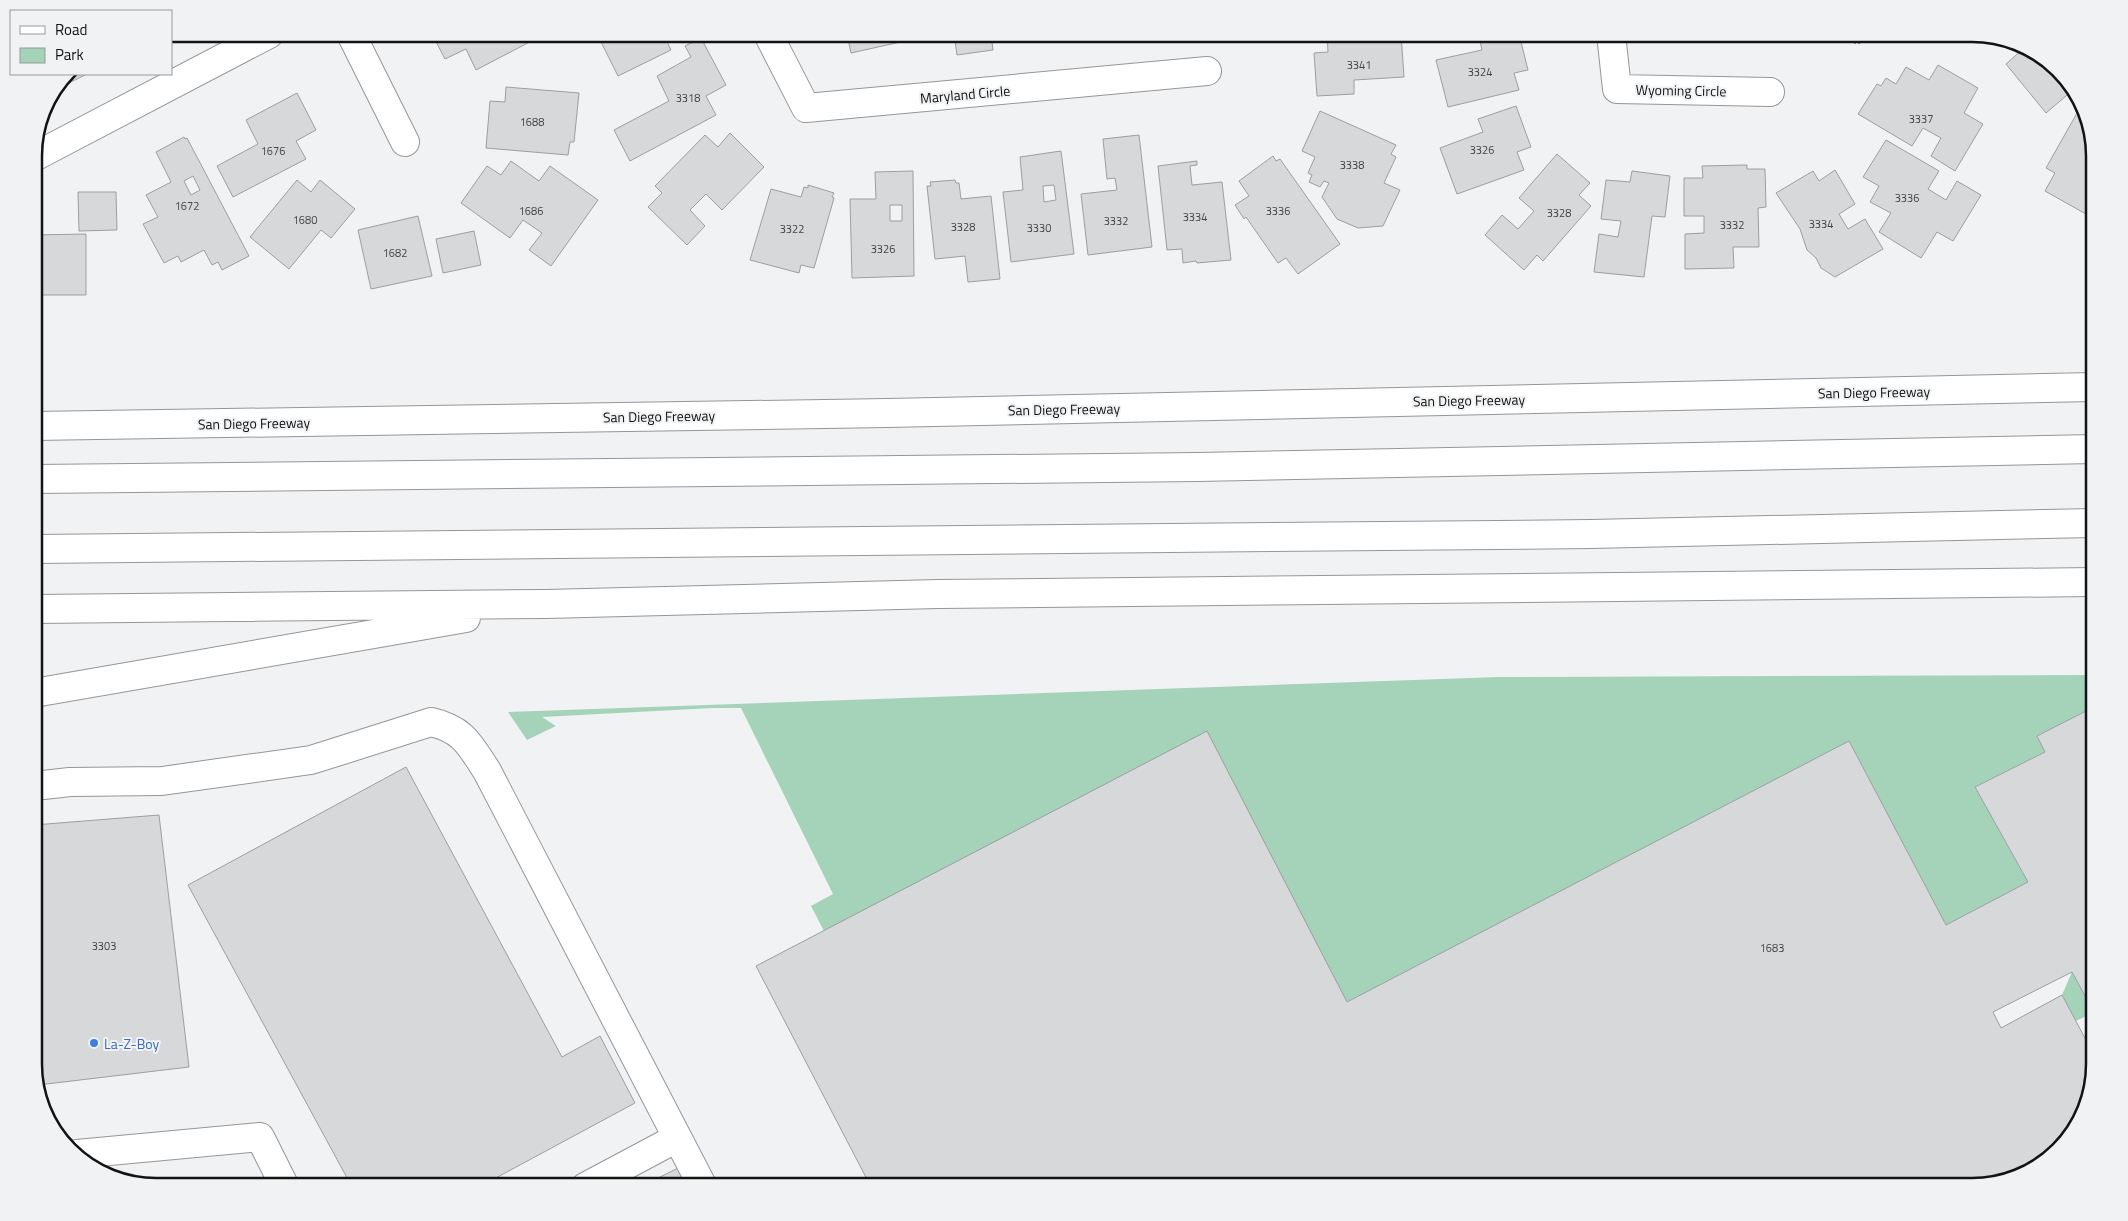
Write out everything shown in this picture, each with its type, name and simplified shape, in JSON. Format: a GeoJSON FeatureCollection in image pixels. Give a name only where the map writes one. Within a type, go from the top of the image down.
{"type":"FeatureCollection","features":[{"type":"Feature","properties":{"kind":"main road"},"geometry":{"type":"LineString","coordinates":[[43,152],[255,42]]}},
{"type":"Feature","properties":{"kind":"main road"},"geometry":{"type":"LineString","coordinates":[[355,42],[405,142]]}},
{"type":"Feature","properties":{"kind":"main road","name":"Maryland Circle"},"geometry":{"type":"LineString","coordinates":[[772,42],[806,108],[1206,71]]}},
{"type":"Feature","properties":{"kind":"main road","name":"Wyoming Circle"},"geometry":{"type":"LineString","coordinates":[[1612,42],[1616,89],[1770,92]]}},
{"type":"Feature","properties":{"kind":"main road","name":"San Diego Freeway"},"geometry":{"type":"LineString","coordinates":[[43,426],[867,413],[2085,387]]}},
{"type":"Feature","properties":{"kind":"main road"},"geometry":{"type":"LineString","coordinates":[[43,479],[1208,467],[2085,449]]}},
{"type":"Feature","properties":{"kind":"main road"},"geometry":{"type":"LineString","coordinates":[[43,549],[1591,534],[2085,522]]}},
{"type":"Feature","properties":{"kind":"main road"},"geometry":{"type":"LineString","coordinates":[[43,609],[546,604],[938,594],[2085,582]]}},
{"type":"Feature","properties":{"kind":"main road"},"geometry":{"type":"LineString","coordinates":[[43,691],[546,604]]}},
{"type":"Feature","properties":{"kind":"main road"},"geometry":{"type":"LineString","coordinates":[[43,785],[70,782],[162,781],[310,760],[431,722],[447,725],[466,738],[487,771],[698,1178]]}},
{"type":"Feature","properties":{"kind":"main road"},"geometry":{"type":"LineString","coordinates":[[85,1153],[260,1137],[280,1178]]}},
{"type":"Feature","properties":{"kind":"main road"},"geometry":{"type":"LineString","coordinates":[[602,1178],[677,1138]]}},
{"type":"Feature","properties":{"kind":"green space"},"geometry":{"type":"Polygon","coordinates":[[[2086,675],[2086,711],[2037,736],[2045,752],[1975,787],[2028,882],[1946,925],[1849,741],[1347,1002],[824,931],[811,906],[833,894],[741,708],[542,717],[556,726],[527,740],[508,712],[1499,677],[2086,675]]]}},
{"type":"Feature","properties":{"kind":"green space"},"geometry":{"type":"Polygon","coordinates":[[[2072,972],[2086,998],[2086,1016],[2076,1021],[2062,995],[2072,972]]]}},
{"type":"Feature","properties":{"kind":"building"},"geometry":{"type":"Polygon","coordinates":[[[436,42],[530,42],[476,70],[466,49],[445,59],[436,42]]]}},
{"type":"Feature","properties":{"kind":"building"},"geometry":{"type":"Polygon","coordinates":[[[601,42],[667,42],[671,50],[618,76],[601,42]]]}},
{"type":"Feature","properties":{"kind":"building"},"geometry":{"type":"Polygon","coordinates":[[[693,42],[703,42],[726,85],[706,96],[716,115],[630,161],[614,130],[669,101],[657,76],[691,57],[685,46],[693,42]]]}},
{"type":"Feature","properties":{"kind":"building"},"geometry":{"type":"Polygon","coordinates":[[[849,42],[900,42],[851,53],[849,42]]]}},
{"type":"Feature","properties":{"kind":"building"},"geometry":{"type":"Polygon","coordinates":[[[955,42],[992,42],[993,50],[957,55],[955,42]]]}},
{"type":"Feature","properties":{"kind":"building"},"geometry":{"type":"Polygon","coordinates":[[[1327,42],[1402,42],[1404,77],[1354,80],[1354,94],[1317,96],[1314,53],[1328,52],[1327,42]]]}},
{"type":"Feature","properties":{"kind":"building"},"geometry":{"type":"Polygon","coordinates":[[[1480,42],[1521,42],[1528,70],[1514,73],[1519,90],[1448,107],[1436,60],[1482,50],[1480,42]]]}},
{"type":"Feature","properties":{"kind":"building"},"geometry":{"type":"Polygon","coordinates":[[[2019,53],[2029,58],[2052,76],[2067,95],[2046,113],[2006,64],[2019,53]]]}},
{"type":"Feature","properties":{"kind":"building"},"geometry":{"type":"Polygon","coordinates":[[[1938,65],[1978,88],[1964,113],[1983,124],[1955,171],[1931,156],[1941,138],[1923,128],[1912,146],[1858,114],[1877,84],[1881,86],[1886,78],[1896,84],[1906,67],[1929,80],[1938,65]]]}},
{"type":"Feature","properties":{"kind":"building"},"geometry":{"type":"Polygon","coordinates":[[[77,75],[85,75],[70,83],[77,75]]]}},
{"type":"Feature","properties":{"kind":"building"},"geometry":{"type":"Polygon","coordinates":[[[506,87],[579,93],[574,142],[570,142],[568,155],[486,148],[490,101],[505,102],[506,87]]]}},
{"type":"Feature","properties":{"kind":"building"},"geometry":{"type":"Polygon","coordinates":[[[297,93],[316,130],[296,141],[306,159],[233,197],[217,166],[258,144],[246,120],[297,93]]]}},
{"type":"Feature","properties":{"kind":"building"},"geometry":{"type":"Polygon","coordinates":[[[1516,106],[1531,147],[1517,152],[1524,170],[1457,194],[1440,148],[1483,132],[1478,119],[1516,106]]]}},
{"type":"Feature","properties":{"kind":"building"},"geometry":{"type":"Polygon","coordinates":[[[1320,111],[1396,145],[1391,154],[1396,157],[1384,183],[1400,190],[1383,226],[1358,228],[1337,219],[1322,197],[1329,183],[1324,181],[1320,187],[1309,182],[1312,175],[1308,173],[1315,157],[1302,151],[1320,111]]]}},
{"type":"Feature","properties":{"kind":"building"},"geometry":{"type":"Polygon","coordinates":[[[2077,114],[2085,149],[2085,214],[2045,191],[2055,173],[2046,168],[2077,114]]]}},
{"type":"Feature","properties":{"kind":"building"},"geometry":{"type":"Polygon","coordinates":[[[730,133],[764,167],[722,210],[706,194],[690,210],[705,226],[687,245],[648,207],[662,193],[655,186],[705,135],[718,147],[730,133]]]}},
{"type":"Feature","properties":{"kind":"building"},"geometry":{"type":"Polygon","coordinates":[[[1139,135],[1152,247],[1088,255],[1081,194],[1117,190],[1115,178],[1107,179],[1103,139],[1139,135]]]}},
{"type":"Feature","properties":{"kind":"building"},"geometry":{"type":"Polygon","coordinates":[[[184,137],[185,139],[187,138],[249,256],[222,270],[218,262],[212,265],[204,250],[181,262],[178,256],[164,263],[143,224],[158,217],[146,195],[171,182],[156,152],[184,137]],[[193,176],[184,181],[191,195],[200,190],[193,176]]]}},
{"type":"Feature","properties":{"kind":"building"},"geometry":{"type":"Polygon","coordinates":[[[1886,140],[1939,171],[1928,189],[1946,200],[1957,181],[1981,195],[1953,241],[1937,232],[1921,258],[1879,232],[1891,213],[1870,202],[1879,186],[1863,177],[1886,140]]]}},
{"type":"Feature","properties":{"kind":"building"},"geometry":{"type":"Polygon","coordinates":[[[1061,151],[1074,254],[1011,262],[1003,192],[1023,190],[1020,157],[1061,151]],[[1054,185],[1043,186],[1044,202],[1056,200],[1054,185]]]}},
{"type":"Feature","properties":{"kind":"building"},"geometry":{"type":"Polygon","coordinates":[[[1557,154],[1590,183],[1579,195],[1591,206],[1543,261],[1537,255],[1524,270],[1485,235],[1502,215],[1518,229],[1534,211],[1519,198],[1557,154]]]}},
{"type":"Feature","properties":{"kind":"building"},"geometry":{"type":"Polygon","coordinates":[[[1273,156],[1276,161],[1280,159],[1340,244],[1298,274],[1286,258],[1278,263],[1246,217],[1244,219],[1235,205],[1249,196],[1239,181],[1273,156]]]}},
{"type":"Feature","properties":{"kind":"building"},"geometry":{"type":"Polygon","coordinates":[[[511,161],[539,181],[550,166],[598,200],[551,266],[529,250],[542,233],[523,220],[510,238],[461,203],[487,166],[501,175],[511,161]]]}},
{"type":"Feature","properties":{"kind":"building"},"geometry":{"type":"Polygon","coordinates":[[[1197,161],[1197,165],[1190,166],[1192,185],[1222,182],[1231,260],[1183,263],[1182,249],[1167,250],[1158,166],[1197,161]]]}},
{"type":"Feature","properties":{"kind":"building"},"geometry":{"type":"Polygon","coordinates":[[[1747,165],[1747,169],[1765,169],[1766,207],[1758,208],[1759,247],[1733,247],[1734,268],[1685,269],[1685,234],[1704,233],[1704,216],[1684,216],[1684,178],[1703,178],[1702,166],[1747,165]]]}},
{"type":"Feature","properties":{"kind":"building"},"geometry":{"type":"Polygon","coordinates":[[[1835,170],[1855,204],[1839,214],[1848,229],[1865,219],[1883,249],[1835,277],[1821,268],[1816,258],[1807,250],[1800,229],[1776,193],[1813,171],[1819,181],[1835,170]]]}},
{"type":"Feature","properties":{"kind":"building"},"geometry":{"type":"Polygon","coordinates":[[[913,171],[914,276],[852,278],[850,199],[876,199],[875,172],[913,171]],[[890,205],[890,221],[902,221],[902,205],[890,205]]]}},
{"type":"Feature","properties":{"kind":"building"},"geometry":{"type":"Polygon","coordinates":[[[1632,171],[1670,176],[1665,217],[1652,216],[1644,277],[1594,272],[1599,234],[1618,237],[1621,221],[1601,219],[1606,180],[1630,182],[1632,171]]]}},
{"type":"Feature","properties":{"kind":"building"},"geometry":{"type":"Polygon","coordinates":[[[297,180],[311,192],[320,180],[355,209],[331,238],[321,230],[289,269],[250,237],[297,180]]]}},
{"type":"Feature","properties":{"kind":"building"},"geometry":{"type":"Polygon","coordinates":[[[955,180],[956,183],[959,183],[961,199],[991,196],[1000,279],[968,282],[965,256],[935,259],[927,186],[931,186],[930,182],[955,180]]]}},
{"type":"Feature","properties":{"kind":"building"},"geometry":{"type":"Polygon","coordinates":[[[808,185],[834,193],[814,268],[801,265],[799,273],[750,260],[771,189],[801,197],[804,187],[808,188],[808,185]]]}},
{"type":"Feature","properties":{"kind":"building"},"geometry":{"type":"Polygon","coordinates":[[[78,192],[116,192],[117,230],[79,231],[78,192]]]}},
{"type":"Feature","properties":{"kind":"building"},"geometry":{"type":"Polygon","coordinates":[[[418,216],[432,276],[371,289],[358,230],[418,216]]]}},
{"type":"Feature","properties":{"kind":"building"},"geometry":{"type":"Polygon","coordinates":[[[474,231],[481,265],[443,273],[436,239],[474,231]]]}},
{"type":"Feature","properties":{"kind":"building"},"geometry":{"type":"Polygon","coordinates":[[[86,234],[86,295],[43,295],[43,235],[86,234]]]}},
{"type":"Feature","properties":{"kind":"building"},"geometry":{"type":"Polygon","coordinates":[[[2086,711],[2086,998],[2072,972],[1993,1012],[2001,1028],[2062,995],[2086,1040],[2085,1080],[2077,1108],[2070,1122],[2052,1145],[2029,1163],[2001,1175],[1987,1178],[866,1178],[756,966],[1207,731],[1347,1002],[1849,741],[1946,925],[2028,882],[1975,787],[2045,752],[2037,736],[2086,711]]]}},
{"type":"Feature","properties":{"kind":"building"},"geometry":{"type":"Polygon","coordinates":[[[406,767],[562,1057],[600,1036],[635,1103],[496,1178],[347,1178],[188,885],[406,767]]]}},
{"type":"Feature","properties":{"kind":"building"},"geometry":{"type":"Polygon","coordinates":[[[159,815],[189,1067],[45,1084],[43,1072],[43,824],[159,815]]]}},
{"type":"Feature","properties":{"kind":"building"},"geometry":{"type":"Polygon","coordinates":[[[678,1168],[683,1178],[658,1178],[678,1168]]]}},
{"type":"Feature","properties":{"kind":"place","name":"La-Z-Boy"},"geometry":{"type":"Point","coordinates":[94,1043]}}]}
